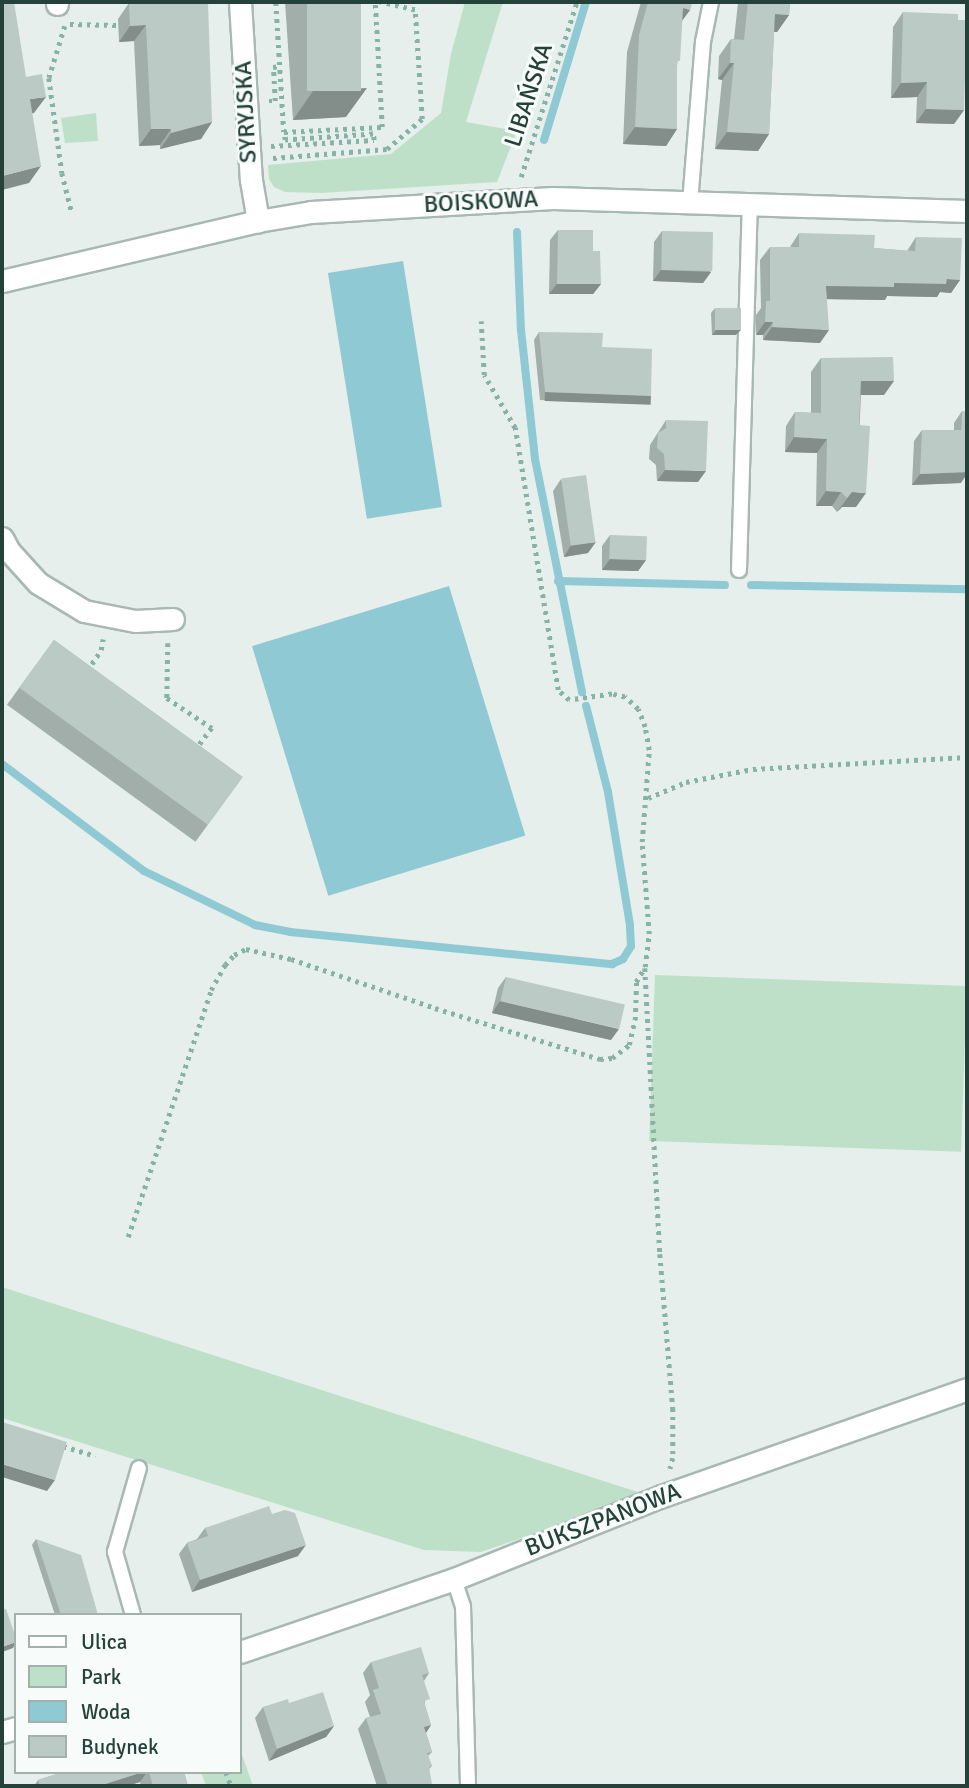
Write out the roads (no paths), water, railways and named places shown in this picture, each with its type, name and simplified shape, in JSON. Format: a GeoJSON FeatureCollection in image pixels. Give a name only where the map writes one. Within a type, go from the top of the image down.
{"type":"FeatureCollection","features":[{"type":"Feature","properties":{"kind":"street","name":"SYRYJSKA"},"geometry":{"type":"LineString","coordinates":[[240,2],[249,160],[258,221]]}},
{"type":"Feature","properties":{"kind":"street","name":"BOISKOWA"},"geometry":{"type":"LineString","coordinates":[[2,281],[258,221],[311,212],[519,199],[967,211]]}},
{"type":"Feature","properties":{"kind":"street"},"geometry":{"type":"LineString","coordinates":[[2,538],[9,551],[38,583],[84,611],[170,627]]}},
{"type":"Feature","properties":{"kind":"street","name":"BUKSZPANOWA"},"geometry":{"type":"LineString","coordinates":[[242,1651],[454,1579],[662,1496],[967,1389]]}},
{"type":"Feature","properties":{"kind":"lane"},"geometry":{"type":"LineString","coordinates":[[690,203],[702,42],[711,2]]}},
{"type":"Feature","properties":{"kind":"lane"},"geometry":{"type":"LineString","coordinates":[[738,570],[750,206]]}},
{"type":"Feature","properties":{"kind":"lane"},"geometry":{"type":"LineString","coordinates":[[132,1613],[115,1552],[139,1468]]}},
{"type":"Feature","properties":{"kind":"lane"},"geometry":{"type":"LineString","coordinates":[[454,1579],[463,1606],[468,1786]]}},
{"type":"Feature","properties":{"kind":"water"},"geometry":{"type":"Polygon","coordinates":[[[403,261],[442,507],[367,519],[328,273],[403,261]]]}},
{"type":"Feature","properties":{"kind":"water"},"geometry":{"type":"Polygon","coordinates":[[[449,586],[525,836],[328,896],[252,646],[449,586]]]}},
{"type":"Feature","properties":{"kind":"waterway"},"geometry":{"type":"LineString","coordinates":[[544,140],[586,2]]}},
{"type":"Feature","properties":{"kind":"waterway"},"geometry":{"type":"LineString","coordinates":[[517,232],[521,330],[535,459],[582,692]]}},
{"type":"Feature","properties":{"kind":"waterway"},"geometry":{"type":"LineString","coordinates":[[558,581],[725,585]]}},
{"type":"Feature","properties":{"kind":"waterway"},"geometry":{"type":"LineString","coordinates":[[751,585],[967,589]]}},
{"type":"Feature","properties":{"kind":"waterway"},"geometry":{"type":"LineString","coordinates":[[2,764],[144,871],[255,925],[290,932],[612,964],[623,959],[631,946],[630,925],[608,792],[586,706]]}}]}
